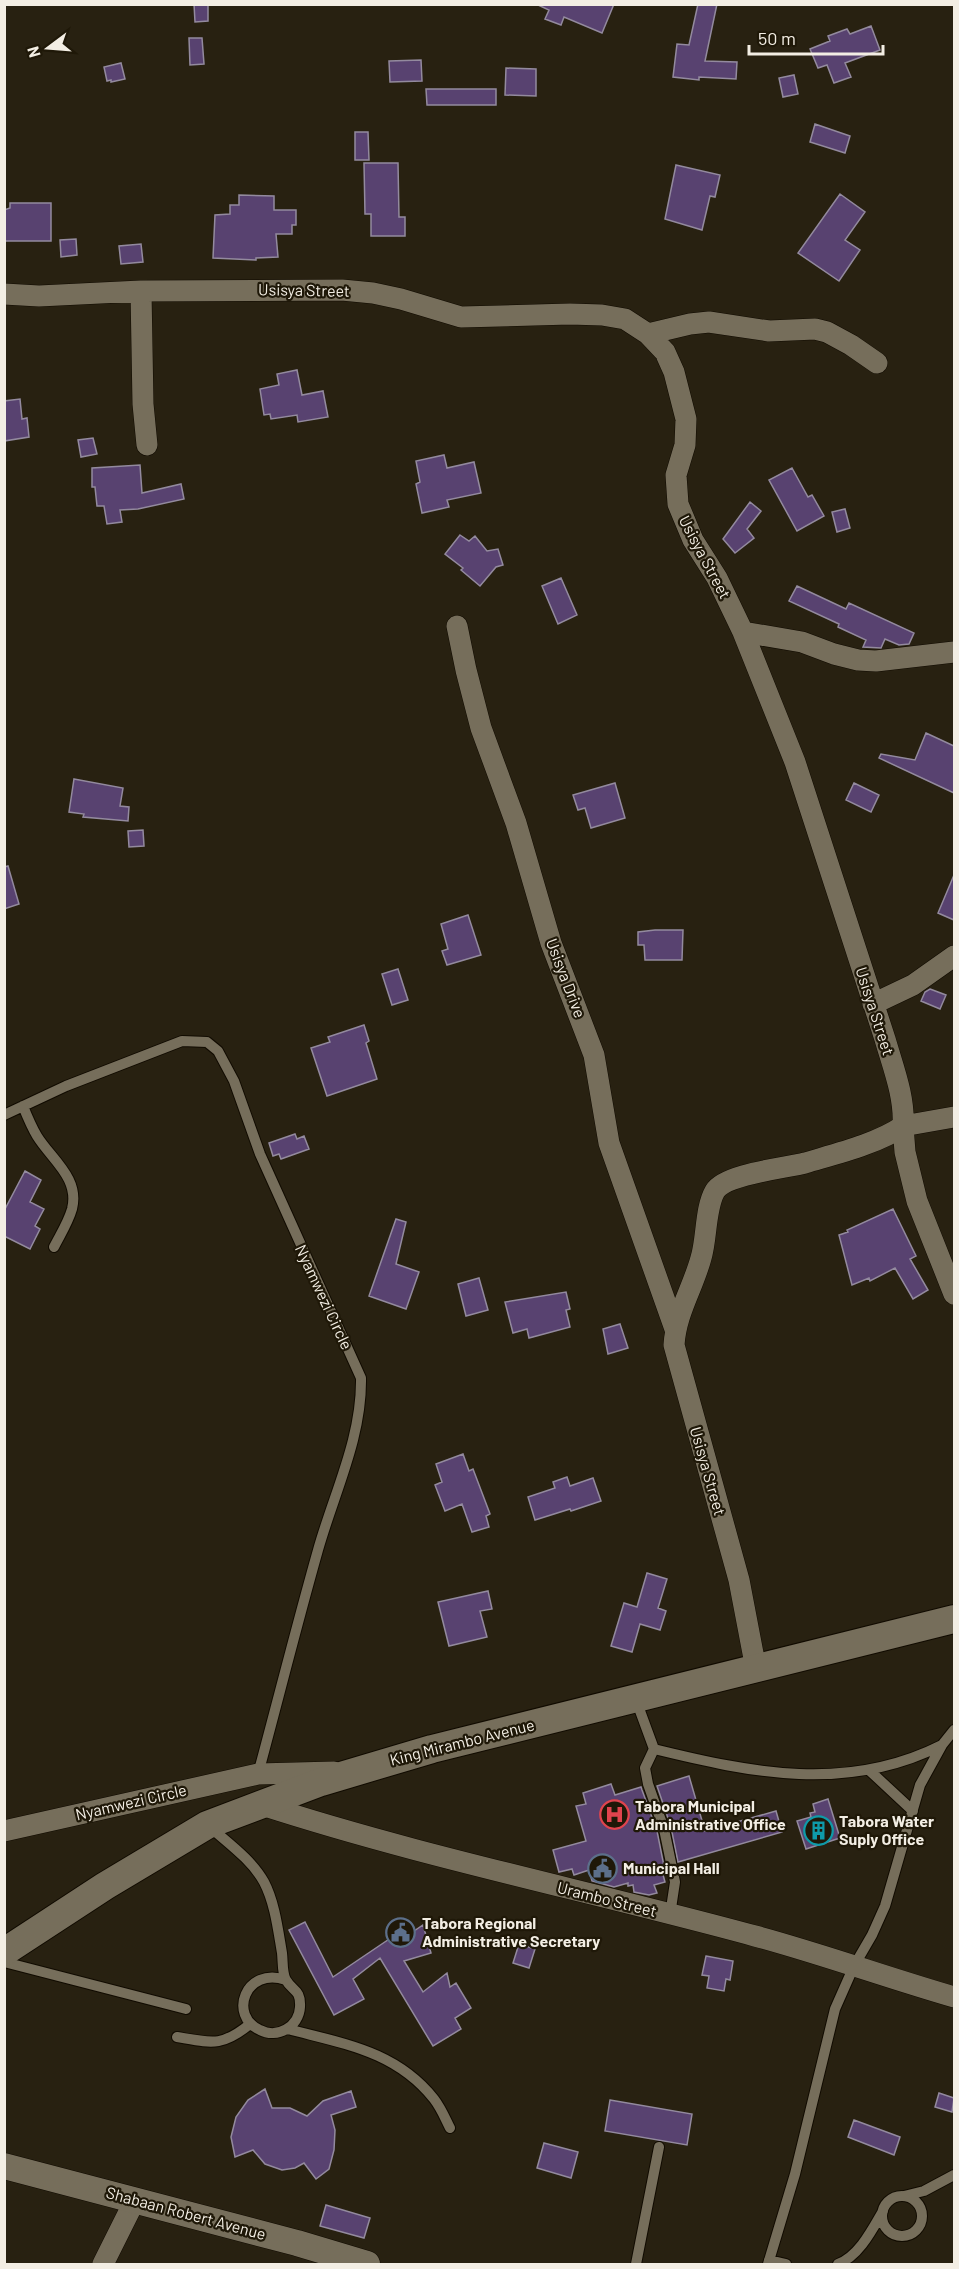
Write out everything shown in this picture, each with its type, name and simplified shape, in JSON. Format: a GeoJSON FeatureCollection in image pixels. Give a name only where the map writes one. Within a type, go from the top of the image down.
{"type":"FeatureCollection","features":[{"type":"Feature","properties":{"kind":"main road","name":"King Mirambo Avenue"},"geometry":{"type":"LineString","coordinates":[[4,1952],[105,1886],[207,1825],[259,1803],[432,1749],[954,1619]]}},
{"type":"Feature","properties":{"kind":"street","name":"Usisya Street"},"geometry":{"type":"LineString","coordinates":[[4,294],[39,296],[141,291],[342,290],[374,293],[401,299],[461,317],[570,314],[614,317],[625,319],[648,334],[665,352],[674,372],[686,419],[685,445],[676,475],[678,504],[693,540],[717,578],[742,632],[795,762],[897,1081],[903,1106],[903,1126]]}},
{"type":"Feature","properties":{"kind":"street"},"geometry":{"type":"LineString","coordinates":[[141,291],[143,404],[147,445]]}},
{"type":"Feature","properties":{"kind":"street"},"geometry":{"type":"LineString","coordinates":[[648,334],[709,322],[769,331],[815,329],[827,332],[851,345],[877,363]]}},
{"type":"Feature","properties":{"kind":"street","name":"Usisya Drive"},"geometry":{"type":"LineString","coordinates":[[457,626],[481,728],[519,833],[551,943],[594,1055],[603,1117],[616,1166],[675,1329]]}},
{"type":"Feature","properties":{"kind":"street"},"geometry":{"type":"LineString","coordinates":[[742,632],[802,642],[858,660],[876,661],[954,652]]}},
{"type":"Feature","properties":{"kind":"street"},"geometry":{"type":"LineString","coordinates":[[873,1004],[913,985],[954,956]]}},
{"type":"Feature","properties":{"kind":"street","name":"Usisya Street"},"geometry":{"type":"LineString","coordinates":[[756,1669],[739,1581],[674,1345],[675,1329],[701,1258],[710,1205],[715,1190],[729,1181],[846,1150],[894,1133],[903,1126],[954,1117]]}},
{"type":"Feature","properties":{"kind":"street"},"geometry":{"type":"LineString","coordinates":[[903,1126],[905,1152],[917,1201],[954,1293]]}},
{"type":"Feature","properties":{"kind":"street","name":"Nyamwezi Circle"},"geometry":{"type":"LineString","coordinates":[[4,1831],[258,1774],[353,1772]]}},
{"type":"Feature","properties":{"kind":"street","name":"Urambo Street"},"geometry":{"type":"LineString","coordinates":[[259,1803],[315,1822],[755,1936],[954,1997]]}},
{"type":"Feature","properties":{"kind":"street","name":"Shabaan Robert Avenue"},"geometry":{"type":"LineString","coordinates":[[4,2166],[297,2243],[367,2265]]}},
{"type":"Feature","properties":{"kind":"street"},"geometry":{"type":"LineString","coordinates":[[103,2265],[135,2200]]}},
{"type":"Feature","properties":{"kind":"lane","name":"Nyamwezi Circle"},"geometry":{"type":"LineString","coordinates":[[4,1114],[66,1086],[182,1041],[207,1042],[218,1050],[234,1081],[260,1154],[361,1378],[361,1400],[356,1430],[318,1549],[258,1774]]}},
{"type":"Feature","properties":{"kind":"lane"},"geometry":{"type":"LineString","coordinates":[[22,1106],[37,1136],[69,1179],[73,1194],[72,1208],[54,1247]]}},
{"type":"Feature","properties":{"kind":"lane"},"geometry":{"type":"LineString","coordinates":[[636,1699],[654,1749],[645,1768],[648,1784],[664,1829],[675,1882],[670,1915]]}},
{"type":"Feature","properties":{"kind":"lane"},"geometry":{"type":"LineString","coordinates":[[786,2265],[769,2262],[795,2174],[835,2010],[854,1966],[885,1906],[920,1785],[942,1745],[954,1730]]}},
{"type":"Feature","properties":{"kind":"lane"},"geometry":{"type":"LineString","coordinates":[[654,1749],[724,1766],[779,1774],[841,1775],[870,1771],[915,1759],[942,1745]]}},
{"type":"Feature","properties":{"kind":"lane"},"geometry":{"type":"LineString","coordinates":[[870,1771],[913,1811]]}},
{"type":"Feature","properties":{"kind":"lane"},"geometry":{"type":"LineString","coordinates":[[207,1825],[240,1853],[264,1882],[274,1915],[286,1980]]}},
{"type":"Feature","properties":{"kind":"lane"},"geometry":{"type":"LineString","coordinates":[[4,1962],[186,2009]]}},
{"type":"Feature","properties":{"kind":"lane"},"geometry":{"type":"LineString","coordinates":[[275,1976],[286,1980],[295,1988],[300,1998],[300,2010],[296,2020],[288,2029],[279,2033],[268,2033],[250,2024],[243,2002],[247,1991],[254,1983],[264,1977],[275,1976]]}},
{"type":"Feature","properties":{"kind":"lane"},"geometry":{"type":"LineString","coordinates":[[177,2037],[221,2041],[236,2036],[250,2024]]}},
{"type":"Feature","properties":{"kind":"lane"},"geometry":{"type":"LineString","coordinates":[[288,2029],[381,2056],[402,2068],[435,2101],[450,2128]]}},
{"type":"Feature","properties":{"kind":"lane"},"geometry":{"type":"LineString","coordinates":[[636,2265],[659,2146]]}},
{"type":"Feature","properties":{"kind":"lane"},"geometry":{"type":"LineString","coordinates":[[838,2265],[852,2256],[871,2232],[887,2203],[900,2196],[924,2191],[954,2175]]}},
{"type":"Feature","properties":{"kind":"lane"},"geometry":{"type":"LineString","coordinates":[[883,2210],[885,2225],[890,2231],[896,2235],[911,2234],[921,2222],[920,2207],[915,2201],[900,2196]]}},
{"type":"Feature","properties":{"kind":"building"},"geometry":{"type":"Polygon","coordinates":[[[194,4],[208,4],[208,21],[195,22],[194,4]]]}},
{"type":"Feature","properties":{"kind":"building"},"geometry":{"type":"Polygon","coordinates":[[[536,4],[614,4],[602,33],[564,17],[561,25],[545,19],[549,10],[536,4]]]}},
{"type":"Feature","properties":{"kind":"building"},"geometry":{"type":"Polygon","coordinates":[[[698,4],[717,4],[705,61],[737,62],[736,79],[699,77],[699,80],[673,77],[677,44],[689,45],[698,4]]]}},
{"type":"Feature","properties":{"kind":"building"},"geometry":{"type":"Polygon","coordinates":[[[871,26],[880,50],[845,63],[851,77],[834,83],[827,65],[818,68],[810,49],[830,41],[828,36],[847,29],[850,34],[871,26]]]}},
{"type":"Feature","properties":{"kind":"building"},"geometry":{"type":"Polygon","coordinates":[[[189,38],[202,38],[204,64],[190,65],[189,38]]]}},
{"type":"Feature","properties":{"kind":"building"},"geometry":{"type":"Polygon","coordinates":[[[421,60],[422,81],[390,82],[389,61],[421,60]]]}},
{"type":"Feature","properties":{"kind":"building"},"geometry":{"type":"Polygon","coordinates":[[[121,63],[125,79],[107,81],[104,67],[121,63]]]}},
{"type":"Feature","properties":{"kind":"building"},"geometry":{"type":"Polygon","coordinates":[[[506,68],[536,69],[536,96],[505,95],[506,68]]]}},
{"type":"Feature","properties":{"kind":"building"},"geometry":{"type":"Polygon","coordinates":[[[794,75],[798,94],[783,97],[779,78],[794,75]]]}},
{"type":"Feature","properties":{"kind":"building"},"geometry":{"type":"Polygon","coordinates":[[[426,89],[496,89],[496,105],[427,105],[426,89]]]}},
{"type":"Feature","properties":{"kind":"building"},"geometry":{"type":"Polygon","coordinates":[[[815,124],[850,136],[845,153],[810,142],[815,124]]]}},
{"type":"Feature","properties":{"kind":"building"},"geometry":{"type":"Polygon","coordinates":[[[355,132],[368,132],[369,160],[355,160],[355,132]]]}},
{"type":"Feature","properties":{"kind":"building"},"geometry":{"type":"Polygon","coordinates":[[[364,163],[398,163],[399,217],[405,217],[405,236],[371,236],[371,214],[365,214],[364,163]]]}},
{"type":"Feature","properties":{"kind":"building"},"geometry":{"type":"Polygon","coordinates":[[[676,165],[720,175],[715,197],[710,196],[702,230],[665,219],[676,165]]]}},
{"type":"Feature","properties":{"kind":"building"},"geometry":{"type":"Polygon","coordinates":[[[840,194],[865,212],[845,240],[860,250],[839,281],[798,253],[840,194]]]}},
{"type":"Feature","properties":{"kind":"building"},"geometry":{"type":"Polygon","coordinates":[[[239,195],[274,196],[274,210],[296,210],[296,225],[292,225],[292,234],[276,234],[278,257],[256,258],[256,260],[213,258],[215,215],[230,214],[230,205],[239,205],[239,195]]]}},
{"type":"Feature","properties":{"kind":"building"},"geometry":{"type":"Polygon","coordinates":[[[10,203],[51,203],[51,241],[4,241],[4,210],[10,208],[10,203]]]}},
{"type":"Feature","properties":{"kind":"building"},"geometry":{"type":"Polygon","coordinates":[[[76,239],[77,255],[61,257],[60,240],[76,239]]]}},
{"type":"Feature","properties":{"kind":"building"},"geometry":{"type":"Polygon","coordinates":[[[141,244],[143,262],[121,264],[119,246],[141,244]]]}},
{"type":"Feature","properties":{"kind":"building"},"geometry":{"type":"Polygon","coordinates":[[[297,370],[302,395],[323,391],[328,417],[298,422],[297,415],[271,419],[270,414],[264,415],[260,389],[279,385],[277,374],[297,370]]]}},
{"type":"Feature","properties":{"kind":"building"},"geometry":{"type":"Polygon","coordinates":[[[20,399],[22,419],[27,418],[29,437],[4,441],[4,401],[20,399]]]}},
{"type":"Feature","properties":{"kind":"building"},"geometry":{"type":"Polygon","coordinates":[[[93,438],[97,454],[81,457],[78,440],[93,438]]]}},
{"type":"Feature","properties":{"kind":"building"},"geometry":{"type":"Polygon","coordinates":[[[444,455],[447,468],[474,462],[481,493],[447,500],[449,507],[422,513],[416,484],[420,482],[416,461],[444,455]]]}},
{"type":"Feature","properties":{"kind":"building"},"geometry":{"type":"Polygon","coordinates":[[[140,465],[142,493],[181,484],[184,499],[138,509],[120,510],[122,522],[107,524],[104,506],[97,506],[95,487],[92,487],[92,468],[140,465]]]}},
{"type":"Feature","properties":{"kind":"building"},"geometry":{"type":"Polygon","coordinates":[[[792,468],[808,497],[812,495],[824,516],[797,531],[769,480],[792,468]]]}},
{"type":"Feature","properties":{"kind":"building"},"geometry":{"type":"Polygon","coordinates":[[[750,502],[761,511],[747,529],[754,538],[735,553],[723,539],[750,502]]]}},
{"type":"Feature","properties":{"kind":"building"},"geometry":{"type":"Polygon","coordinates":[[[845,509],[850,528],[837,532],[832,512],[845,509]]]}},
{"type":"Feature","properties":{"kind":"building"},"geometry":{"type":"Polygon","coordinates":[[[460,535],[469,541],[475,536],[487,551],[498,549],[503,565],[496,567],[480,586],[461,570],[463,568],[445,554],[460,535]]]}},
{"type":"Feature","properties":{"kind":"building"},"geometry":{"type":"Polygon","coordinates":[[[561,578],[577,615],[558,624],[542,586],[561,578]]]}},
{"type":"Feature","properties":{"kind":"building"},"geometry":{"type":"Polygon","coordinates":[[[797,586],[846,609],[849,603],[914,633],[909,644],[899,645],[885,639],[881,648],[863,647],[866,640],[838,627],[839,624],[789,601],[797,586]]]}},
{"type":"Feature","properties":{"kind":"building"},"geometry":{"type":"Polygon","coordinates":[[[926,733],[954,746],[954,793],[879,758],[881,754],[915,760],[926,733]]]}},
{"type":"Feature","properties":{"kind":"building"},"geometry":{"type":"Polygon","coordinates":[[[74,779],[123,788],[120,806],[129,807],[128,821],[83,817],[84,814],[69,812],[74,779]]]}},
{"type":"Feature","properties":{"kind":"building"},"geometry":{"type":"Polygon","coordinates":[[[615,783],[625,818],[591,828],[585,808],[578,810],[573,795],[615,783]]]}},
{"type":"Feature","properties":{"kind":"building"},"geometry":{"type":"Polygon","coordinates":[[[854,783],[879,795],[871,812],[846,800],[854,783]]]}},
{"type":"Feature","properties":{"kind":"building"},"geometry":{"type":"Polygon","coordinates":[[[143,830],[144,846],[129,847],[128,831],[143,830]]]}},
{"type":"Feature","properties":{"kind":"building"},"geometry":{"type":"Polygon","coordinates":[[[8,866],[19,904],[4,909],[4,867],[8,866]]]}},
{"type":"Feature","properties":{"kind":"building"},"geometry":{"type":"Polygon","coordinates":[[[954,875],[954,920],[938,913],[954,875]]]}},
{"type":"Feature","properties":{"kind":"building"},"geometry":{"type":"Polygon","coordinates":[[[468,915],[481,955],[447,965],[442,951],[448,949],[441,924],[468,915]]]}},
{"type":"Feature","properties":{"kind":"building"},"geometry":{"type":"Polygon","coordinates":[[[683,930],[682,960],[645,960],[644,945],[638,945],[638,932],[683,930]]]}},
{"type":"Feature","properties":{"kind":"building"},"geometry":{"type":"Polygon","coordinates":[[[398,969],[408,1000],[392,1005],[382,974],[398,969]]]}},
{"type":"Feature","properties":{"kind":"building"},"geometry":{"type":"Polygon","coordinates":[[[930,989],[946,995],[940,1009],[921,1001],[925,992],[930,989]]]}},
{"type":"Feature","properties":{"kind":"building"},"geometry":{"type":"Polygon","coordinates":[[[364,1025],[369,1041],[366,1043],[377,1079],[327,1096],[311,1048],[330,1042],[328,1037],[364,1025]]]}},
{"type":"Feature","properties":{"kind":"building"},"geometry":{"type":"Polygon","coordinates":[[[295,1134],[297,1139],[304,1136],[309,1149],[281,1159],[279,1154],[273,1156],[269,1143],[295,1134]]]}},
{"type":"Feature","properties":{"kind":"building"},"geometry":{"type":"Polygon","coordinates":[[[25,1171],[41,1180],[30,1202],[44,1209],[35,1226],[40,1229],[30,1249],[4,1236],[4,1211],[25,1171]]]}},
{"type":"Feature","properties":{"kind":"building"},"geometry":{"type":"Polygon","coordinates":[[[893,1209],[916,1256],[910,1259],[928,1290],[913,1299],[895,1268],[870,1281],[869,1278],[852,1285],[839,1235],[893,1209]]]}},
{"type":"Feature","properties":{"kind":"building"},"geometry":{"type":"Polygon","coordinates":[[[396,1219],[406,1222],[396,1264],[419,1272],[406,1309],[369,1296],[396,1219]]]}},
{"type":"Feature","properties":{"kind":"building"},"geometry":{"type":"Polygon","coordinates":[[[479,1278],[488,1310],[466,1316],[458,1284],[479,1278]]]}},
{"type":"Feature","properties":{"kind":"building"},"geometry":{"type":"Polygon","coordinates":[[[566,1292],[570,1309],[566,1310],[570,1327],[529,1338],[527,1329],[513,1333],[505,1302],[566,1292]]]}},
{"type":"Feature","properties":{"kind":"building"},"geometry":{"type":"Polygon","coordinates":[[[620,1324],[628,1348],[608,1354],[603,1329],[620,1324]]]}},
{"type":"Feature","properties":{"kind":"building"},"geometry":{"type":"Polygon","coordinates":[[[463,1454],[469,1471],[473,1469],[490,1514],[486,1516],[489,1527],[472,1532],[462,1504],[445,1511],[435,1485],[442,1482],[436,1464],[463,1454]]]}},
{"type":"Feature","properties":{"kind":"building"},"geometry":{"type":"Polygon","coordinates":[[[567,1477],[570,1486],[593,1478],[601,1501],[535,1520],[528,1497],[555,1488],[553,1482],[567,1477]]]}},
{"type":"Feature","properties":{"kind":"building"},"geometry":{"type":"Polygon","coordinates":[[[647,1573],[667,1579],[658,1608],[666,1611],[660,1630],[640,1624],[632,1652],[611,1646],[624,1603],[637,1607],[647,1573]]]}},
{"type":"Feature","properties":{"kind":"building"},"geometry":{"type":"Polygon","coordinates":[[[488,1591],[492,1609],[480,1611],[487,1637],[449,1646],[438,1602],[488,1591]]]}},
{"type":"Feature","properties":{"kind":"building"},"geometry":{"type":"Polygon","coordinates":[[[689,1776],[705,1831],[776,1811],[782,1832],[678,1862],[671,1827],[657,1786],[689,1776]]]}},
{"type":"Feature","properties":{"kind":"building"},"geometry":{"type":"Polygon","coordinates":[[[611,1784],[615,1795],[641,1787],[657,1831],[664,1866],[661,1867],[665,1882],[654,1885],[657,1893],[649,1895],[634,1892],[633,1885],[628,1886],[628,1883],[614,1887],[592,1881],[589,1870],[574,1875],[572,1869],[559,1872],[553,1850],[586,1841],[576,1806],[586,1804],[583,1793],[611,1784]]]}},
{"type":"Feature","properties":{"kind":"building","name":"Tabora Water Suply Office"},"geometry":{"type":"Polygon","coordinates":[[[828,1799],[840,1838],[806,1849],[797,1821],[811,1817],[810,1813],[815,1812],[813,1804],[828,1799]]]}},
{"type":"Feature","properties":{"kind":"building"},"geometry":{"type":"Polygon","coordinates":[[[305,1922],[333,1977],[410,1925],[414,1931],[423,1925],[431,1953],[404,1961],[423,1992],[447,1973],[450,1987],[456,1983],[471,2008],[455,2018],[461,2029],[433,2046],[380,1958],[353,1979],[364,1999],[334,2015],[289,1930],[305,1922]]]}},
{"type":"Feature","properties":{"kind":"building"},"geometry":{"type":"Polygon","coordinates":[[[519,1944],[535,1949],[529,1968],[513,1963],[519,1944]]]}},
{"type":"Feature","properties":{"kind":"building"},"geometry":{"type":"Polygon","coordinates":[[[706,1956],[733,1961],[730,1980],[726,1979],[724,1991],[707,1988],[709,1976],[702,1975],[706,1956]]]}},
{"type":"Feature","properties":{"kind":"building"},"geometry":{"type":"Polygon","coordinates":[[[265,2089],[272,2108],[290,2108],[307,2116],[323,2101],[351,2091],[356,2107],[331,2115],[335,2130],[334,2150],[329,2169],[316,2179],[304,2163],[295,2168],[282,2170],[265,2164],[253,2150],[235,2157],[231,2137],[236,2117],[248,2100],[265,2089]]]}},
{"type":"Feature","properties":{"kind":"building"},"geometry":{"type":"Polygon","coordinates":[[[939,2093],[954,2098],[952,2112],[935,2107],[939,2093]]]}},
{"type":"Feature","properties":{"kind":"building"},"geometry":{"type":"Polygon","coordinates":[[[610,2100],[692,2114],[687,2145],[605,2131],[610,2100]]]}},
{"type":"Feature","properties":{"kind":"building"},"geometry":{"type":"Polygon","coordinates":[[[854,2120],[900,2137],[894,2155],[848,2137],[854,2120]]]}},
{"type":"Feature","properties":{"kind":"building"},"geometry":{"type":"Polygon","coordinates":[[[544,2143],[578,2152],[571,2178],[537,2168],[544,2143]]]}},
{"type":"Feature","properties":{"kind":"building"},"geometry":{"type":"Polygon","coordinates":[[[326,2205],[370,2218],[364,2238],[320,2226],[326,2205]]]}},
{"type":"Feature","properties":{"kind":"place","name":"Tabora Municipal Administrative Office"},"geometry":{"type":"Point","coordinates":[614,1815]}},
{"type":"Feature","properties":{"kind":"place","name":"Tabora Water Suply Office"},"geometry":{"type":"Point","coordinates":[818,1830]}},
{"type":"Feature","properties":{"kind":"place","name":"Municipal Hall"},"geometry":{"type":"Point","coordinates":[602,1868]}},
{"type":"Feature","properties":{"kind":"place","name":"Tabora Regional Administrative Secretary"},"geometry":{"type":"Point","coordinates":[401,1932]}}]}
